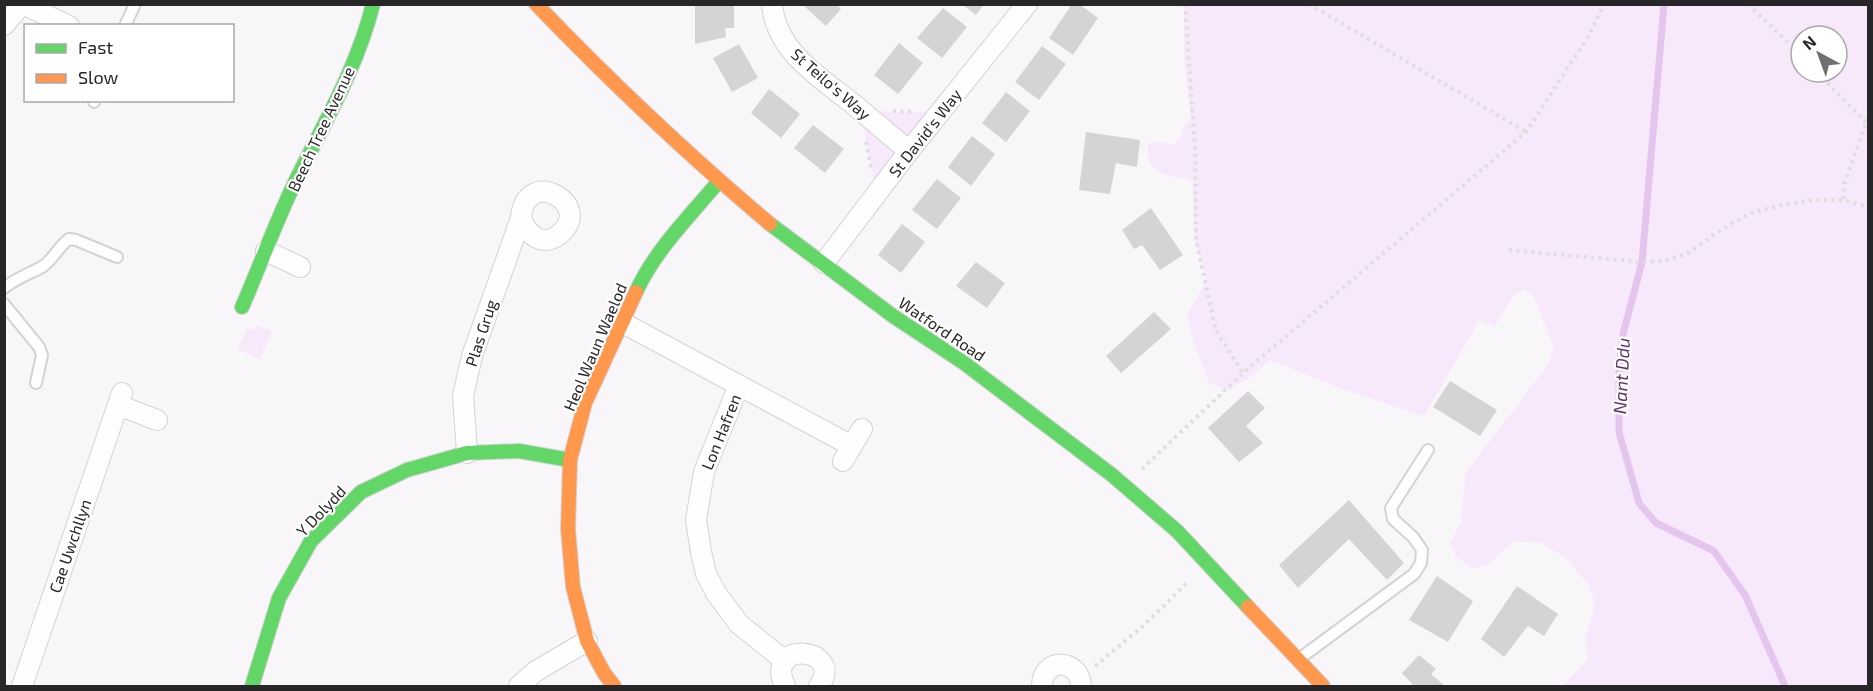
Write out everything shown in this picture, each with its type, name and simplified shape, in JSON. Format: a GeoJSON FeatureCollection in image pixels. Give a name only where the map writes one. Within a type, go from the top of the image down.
{"type":"FeatureCollection","features":[{"type":"Feature","properties":{"kind":"street"},"geometry":{"type":"LineString","coordinates":[[4,25],[22,4],[65,24]]}},
{"type":"Feature","properties":{"kind":"street","name":"Beech Tree Avenue"},"geometry":{"type":"LineString","coordinates":[[242,307],[297,178],[334,108],[368,25],[373,4]]}},
{"type":"Feature","properties":{"kind":"street","name":"St Teilo's Way"},"geometry":{"type":"LineString","coordinates":[[772,4],[779,33],[792,53],[909,151]]}},
{"type":"Feature","properties":{"kind":"street","name":"St David's Way"},"geometry":{"type":"LineString","coordinates":[[824,263],[909,151],[1027,4]]}},
{"type":"Feature","properties":{"kind":"street","name":"Watford Road"},"geometry":{"type":"LineString","coordinates":[[547,9],[597,67],[719,181],[770,225],[824,263],[892,316],[974,370],[1125,486],[1177,531],[1323,687]]}},
{"type":"Feature","properties":{"kind":"street","name":"Heol Waun Waelod"},"geometry":{"type":"LineString","coordinates":[[614,687],[587,641],[573,587],[569,541],[570,460],[585,403],[644,275],[719,181]]}},
{"type":"Feature","properties":{"kind":"street","name":"Plas Grug"},"geometry":{"type":"LineString","coordinates":[[467,453],[463,396],[472,356],[521,218]]}},
{"type":"Feature","properties":{"kind":"street"},"geometry":{"type":"LineString","coordinates":[[266,251],[300,267]]}},
{"type":"Feature","properties":{"kind":"street"},"geometry":{"type":"LineString","coordinates":[[623,323],[852,445]]}},
{"type":"Feature","properties":{"kind":"street","name":"Lon Hafren"},"geometry":{"type":"LineString","coordinates":[[739,385],[704,472],[696,520],[701,552],[706,574],[716,593],[739,624],[786,661]]}},
{"type":"Feature","properties":{"kind":"street","name":"Cae Uwchllyn"},"geometry":{"type":"LineString","coordinates":[[22,687],[120,399],[157,420]]}},
{"type":"Feature","properties":{"kind":"street","name":"Y Dolydd"},"geometry":{"type":"LineString","coordinates":[[252,687],[279,598],[311,541],[361,492],[407,470],[467,453],[519,451],[570,460]]}},
{"type":"Feature","properties":{"kind":"street"},"geometry":{"type":"LineString","coordinates":[[519,687],[536,671],[587,641]]}},
{"type":"Feature","properties":{"kind":"street"},"geometry":{"type":"LineString","coordinates":[[785,687],[781,671],[786,661],[795,654],[803,652],[818,658],[823,666],[824,675],[819,687]]}},
{"type":"Feature","properties":{"kind":"street"},"geometry":{"type":"LineString","coordinates":[[1042,687],[1047,670],[1059,664],[1071,667],[1080,682]]}},
{"type":"Feature","properties":{"kind":"lane"},"geometry":{"type":"LineString","coordinates":[[126,24],[135,4]]}},
{"type":"Feature","properties":{"kind":"lane"},"geometry":{"type":"LineString","coordinates":[[4,288],[43,266],[69,239],[117,257]]}},
{"type":"Feature","properties":{"kind":"lane"},"geometry":{"type":"LineString","coordinates":[[4,304],[39,347],[42,355],[36,383]]}},
{"type":"Feature","properties":{"kind":"lane"},"geometry":{"type":"LineString","coordinates":[[1299,659],[1414,574],[1421,563],[1422,550],[1413,537],[1393,519],[1391,508],[1428,450]]}},
{"type":"Feature","properties":{"kind":"path"},"geometry":{"type":"LineString","coordinates":[[1185,4],[1195,148],[1196,240],[1216,331],[1243,373]]}},
{"type":"Feature","properties":{"kind":"path"},"geometry":{"type":"LineString","coordinates":[[1309,4],[1526,132]]}},
{"type":"Feature","properties":{"kind":"path"},"geometry":{"type":"LineString","coordinates":[[1125,486],[1243,373],[1526,132],[1588,37],[1604,4]]}},
{"type":"Feature","properties":{"kind":"path"},"geometry":{"type":"LineString","coordinates":[[1748,4],[1789,43]]}},
{"type":"Feature","properties":{"kind":"path"},"geometry":{"type":"LineString","coordinates":[[1829,84],[1866,123]]}},
{"type":"Feature","properties":{"kind":"path"},"geometry":{"type":"LineString","coordinates":[[1843,200],[1844,184],[1869,118]]}},
{"type":"Feature","properties":{"kind":"path"},"geometry":{"type":"LineString","coordinates":[[1509,250],[1642,262],[1665,261],[1688,253],[1726,226],[1751,213],[1812,200],[1843,200],[1869,207]]}},
{"type":"Feature","properties":{"kind":"path"},"geometry":{"type":"LineString","coordinates":[[1080,682],[1143,626],[1207,563]]}},
{"type":"Feature","properties":{"kind":"shaded area"},"geometry":{"type":"Polygon","coordinates":[[[1184,5],[1868,5],[1868,686],[1562,686],[1588,659],[1585,639],[1595,606],[1589,586],[1567,559],[1542,543],[1514,541],[1489,564],[1473,569],[1456,557],[1450,542],[1461,523],[1465,474],[1549,363],[1554,348],[1534,297],[1524,289],[1514,295],[1495,326],[1482,322],[1480,319],[1424,416],[1345,390],[1270,360],[1252,376],[1229,390],[1209,383],[1194,343],[1187,315],[1207,282],[1194,240],[1193,180],[1160,172],[1150,162],[1148,154],[1148,144],[1159,141],[1172,145],[1180,139],[1184,126],[1191,119],[1184,60],[1184,5]]]}},
{"type":"Feature","properties":{"kind":"shaded area"},"geometry":{"type":"Polygon","coordinates":[[[861,111],[941,112],[876,195],[861,111]]]}},
{"type":"Feature","properties":{"kind":"shaded area"},"geometry":{"type":"Polygon","coordinates":[[[256,325],[272,331],[260,359],[238,349],[247,328],[254,331],[256,325]]]}},
{"type":"Feature","properties":{"kind":"building"},"geometry":{"type":"Polygon","coordinates":[[[695,4],[734,4],[734,28],[725,28],[726,37],[695,44],[695,4]]]}},
{"type":"Feature","properties":{"kind":"building"},"geometry":{"type":"Polygon","coordinates":[[[806,4],[836,4],[841,9],[826,26],[805,7],[806,4]]]}},
{"type":"Feature","properties":{"kind":"building"},"geometry":{"type":"Polygon","coordinates":[[[962,4],[984,4],[976,15],[962,4]]]}},
{"type":"Feature","properties":{"kind":"building"},"geometry":{"type":"Polygon","coordinates":[[[1072,4],[1079,4],[1098,18],[1073,55],[1049,38],[1072,4]]]}},
{"type":"Feature","properties":{"kind":"building"},"geometry":{"type":"Polygon","coordinates":[[[943,8],[967,27],[942,58],[917,38],[943,8]]]}},
{"type":"Feature","properties":{"kind":"building"},"geometry":{"type":"Polygon","coordinates":[[[899,43],[923,63],[898,94],[874,75],[899,43]]]}},
{"type":"Feature","properties":{"kind":"building"},"geometry":{"type":"Polygon","coordinates":[[[739,44],[758,78],[732,92],[713,58],[739,44]]]}},
{"type":"Feature","properties":{"kind":"building"},"geometry":{"type":"Polygon","coordinates":[[[1042,46],[1066,64],[1039,100],[1015,82],[1042,46]]]}},
{"type":"Feature","properties":{"kind":"building"},"geometry":{"type":"Polygon","coordinates":[[[769,89],[800,114],[781,138],[751,113],[769,89]]]}},
{"type":"Feature","properties":{"kind":"building"},"geometry":{"type":"Polygon","coordinates":[[[1006,92],[1030,111],[1006,142],[982,123],[1006,92]]]}},
{"type":"Feature","properties":{"kind":"building"},"geometry":{"type":"Polygon","coordinates":[[[813,125],[844,149],[825,173],[794,148],[813,125]]]}},
{"type":"Feature","properties":{"kind":"building"},"geometry":{"type":"Polygon","coordinates":[[[1086,132],[1140,140],[1137,167],[1116,163],[1110,194],[1079,190],[1086,132]]]}},
{"type":"Feature","properties":{"kind":"building"},"geometry":{"type":"Polygon","coordinates":[[[972,136],[995,154],[971,186],[948,167],[972,136]]]}},
{"type":"Feature","properties":{"kind":"building"},"geometry":{"type":"Polygon","coordinates":[[[937,179],[961,198],[937,229],[912,210],[937,179]]]}},
{"type":"Feature","properties":{"kind":"building"},"geometry":{"type":"Polygon","coordinates":[[[1151,208],[1183,255],[1160,270],[1142,245],[1134,249],[1122,230],[1151,208]]]}},
{"type":"Feature","properties":{"kind":"building"},"geometry":{"type":"Polygon","coordinates":[[[902,224],[925,242],[901,273],[878,255],[902,224]]]}},
{"type":"Feature","properties":{"kind":"building"},"geometry":{"type":"Polygon","coordinates":[[[976,262],[1005,283],[987,308],[956,286],[976,262]]]}},
{"type":"Feature","properties":{"kind":"building"},"geometry":{"type":"Polygon","coordinates":[[[1154,312],[1171,329],[1121,373],[1106,356],[1154,312]]]}},
{"type":"Feature","properties":{"kind":"building"},"geometry":{"type":"Polygon","coordinates":[[[1450,381],[1497,410],[1480,436],[1433,407],[1450,381]]]}},
{"type":"Feature","properties":{"kind":"building"},"geometry":{"type":"Polygon","coordinates":[[[1248,391],[1265,408],[1246,426],[1263,443],[1239,462],[1208,428],[1248,391]]]}},
{"type":"Feature","properties":{"kind":"building"},"geometry":{"type":"Polygon","coordinates":[[[1349,500],[1404,563],[1387,580],[1349,539],[1298,588],[1279,565],[1349,500]]]}},
{"type":"Feature","properties":{"kind":"building"},"geometry":{"type":"Polygon","coordinates":[[[1437,576],[1473,601],[1448,642],[1409,620],[1437,576]]]}},
{"type":"Feature","properties":{"kind":"building"},"geometry":{"type":"Polygon","coordinates":[[[1517,586],[1558,614],[1544,636],[1528,626],[1504,657],[1481,639],[1517,586]]]}},
{"type":"Feature","properties":{"kind":"building"},"geometry":{"type":"Polygon","coordinates":[[[1419,655],[1436,669],[1431,674],[1445,686],[1414,686],[1402,673],[1419,655]]]}},
{"type":"Feature","properties":{"kind":"waterway","name":"Nant Ddu"},"geometry":{"type":"LineString","coordinates":[[1664,4],[1642,262],[1623,334],[1619,372],[1619,432],[1639,503],[1656,523],[1714,551],[1745,595],[1785,686]]}},
{"type":"Feature","properties":{"kind":"traffic: fast"},"geometry":{"type":"LineString","coordinates":[[242,307],[290,192],[350,70],[367,27],[373,4]]}},
{"type":"Feature","properties":{"kind":"traffic: fast"},"geometry":{"type":"LineString","coordinates":[[636,292],[663,248],[719,181]]}},
{"type":"Feature","properties":{"kind":"traffic: fast"},"geometry":{"type":"LineString","coordinates":[[770,224],[893,316],[964,363],[1112,475],[1177,531],[1248,607]]}},
{"type":"Feature","properties":{"kind":"traffic: fast"},"geometry":{"type":"LineString","coordinates":[[252,686],[279,598],[311,541],[361,492],[407,470],[467,453],[519,451],[570,460]]}},
{"type":"Feature","properties":{"kind":"traffic: slow"},"geometry":{"type":"LineString","coordinates":[[536,4],[650,117],[770,224]]}},
{"type":"Feature","properties":{"kind":"traffic: slow"},"geometry":{"type":"LineString","coordinates":[[614,686],[604,673],[587,641],[573,587],[568,529],[570,460],[585,403],[636,292]]}},
{"type":"Feature","properties":{"kind":"traffic: slow"},"geometry":{"type":"LineString","coordinates":[[1248,607],[1323,686]]}}]}
